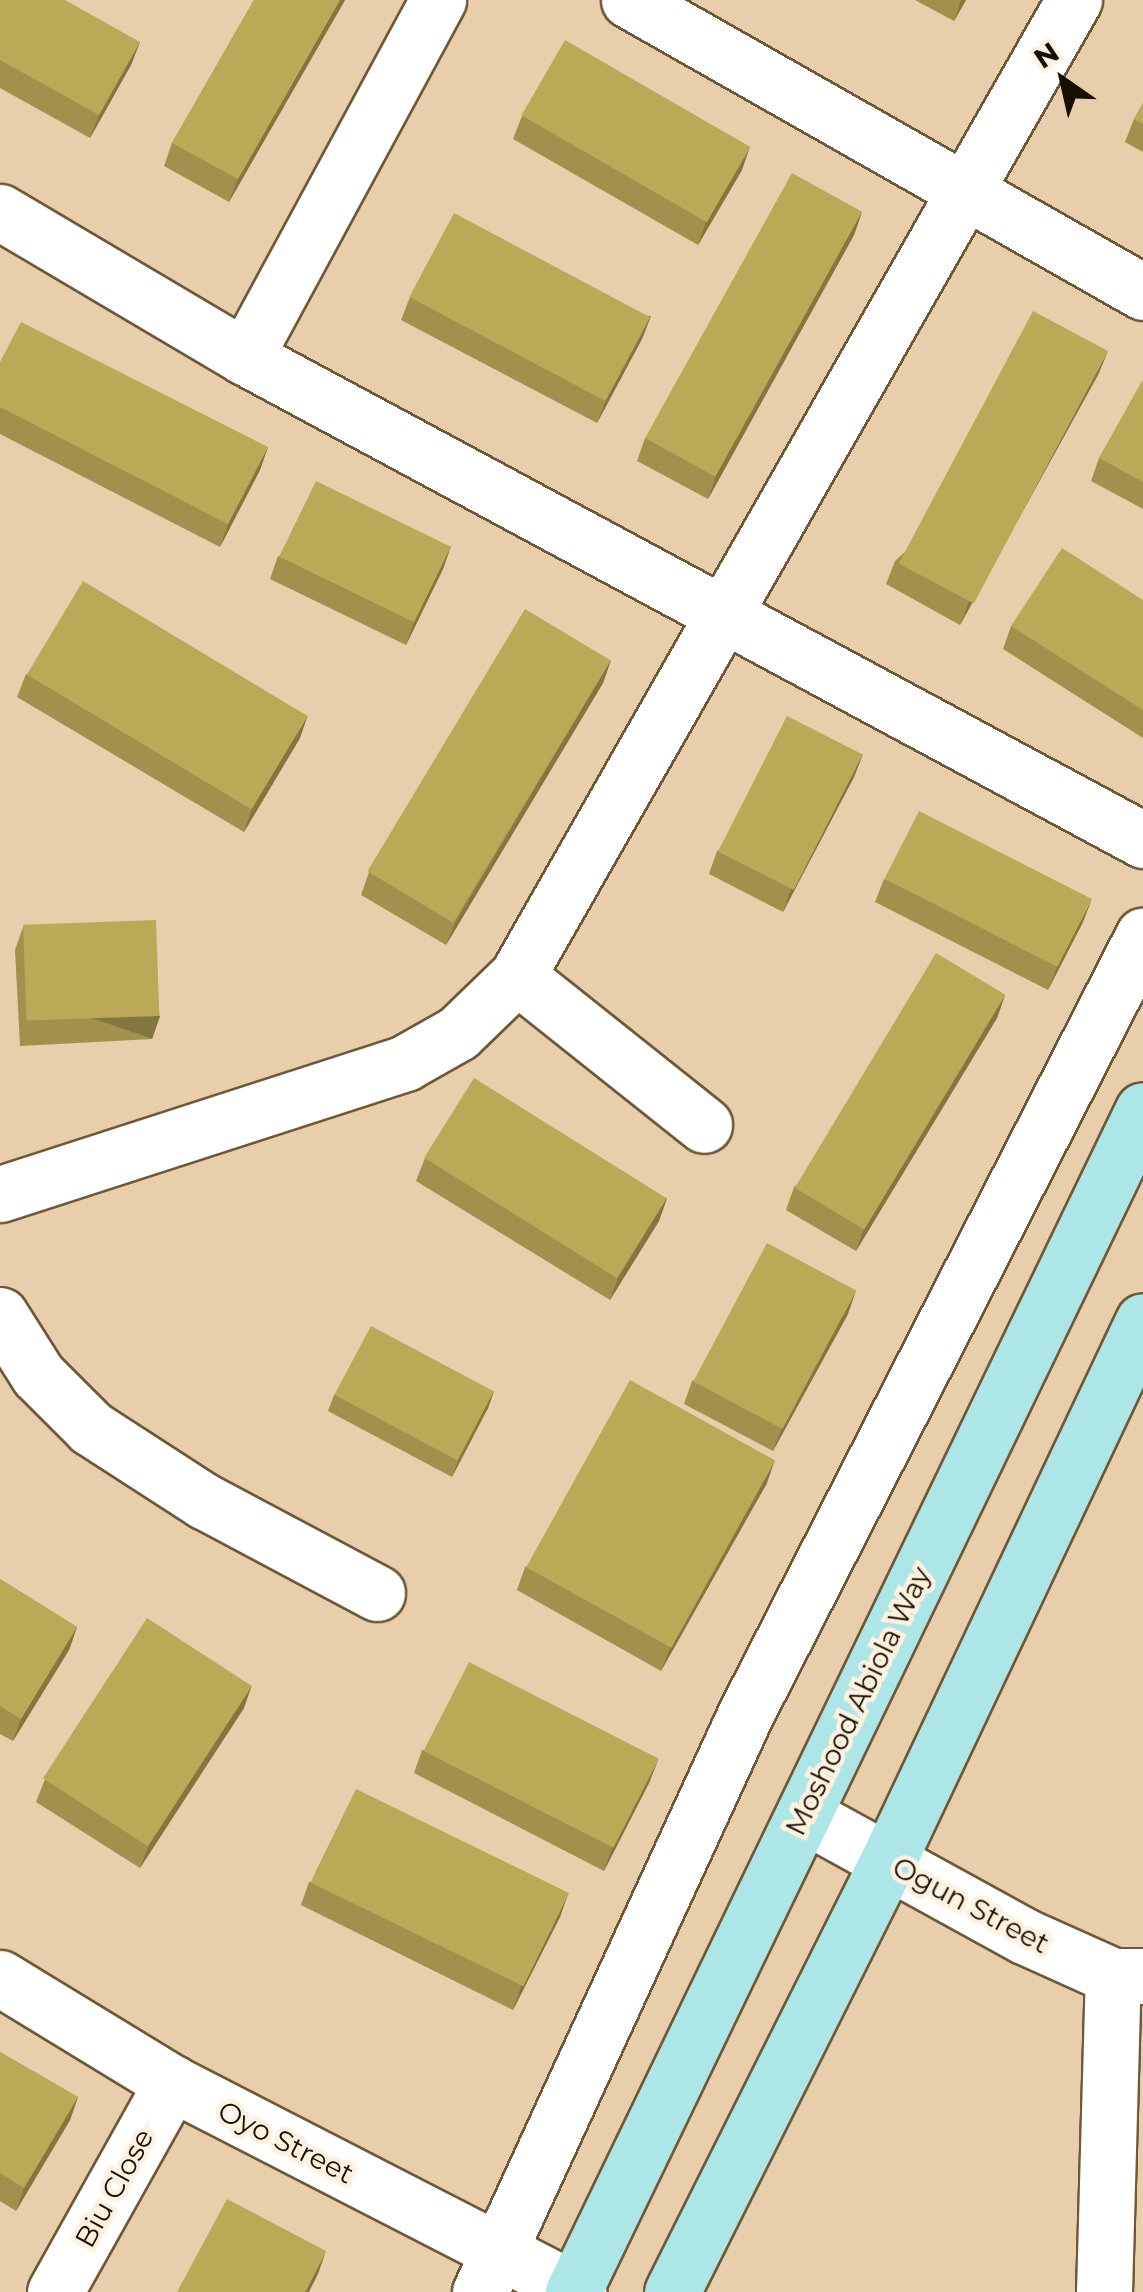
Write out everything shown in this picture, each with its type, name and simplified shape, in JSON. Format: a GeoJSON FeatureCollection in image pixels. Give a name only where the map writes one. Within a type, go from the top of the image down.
{"type":"FeatureCollection","features":[{"type":"Feature","properties":{"kind":"main road","name":"Moshood Abiola Way"},"geometry":{"type":"LineString","coordinates":[[576,2291],[1143,1110]]}},
{"type":"Feature","properties":{"kind":"main road"},"geometry":{"type":"LineString","coordinates":[[672,2292],[888,1861],[1143,1321]]}},
{"type":"Feature","properties":{"kind":"street"},"geometry":{"type":"LineString","coordinates":[[245,357],[438,0]]}},
{"type":"Feature","properties":{"kind":"street"},"geometry":{"type":"LineString","coordinates":[[629,0],[1143,292]]}},
{"type":"Feature","properties":{"kind":"street"},"geometry":{"type":"LineString","coordinates":[[0,1194],[406,1063],[458,1033],[516,976],[1074,0]]}},
{"type":"Feature","properties":{"kind":"street"},"geometry":{"type":"LineString","coordinates":[[0,212],[245,357],[1143,840]]}},
{"type":"Feature","properties":{"kind":"street"},"geometry":{"type":"LineString","coordinates":[[490,2271],[746,1713],[1143,936]]}},
{"type":"Feature","properties":{"kind":"street"},"geometry":{"type":"LineString","coordinates":[[516,976],[704,1125]]}},
{"type":"Feature","properties":{"kind":"street"},"geometry":{"type":"LineString","coordinates":[[0,1316],[38,1375],[91,1428],[204,1501],[377,1593]]}},
{"type":"Feature","properties":{"kind":"street","name":"Ogun Street"},"geometry":{"type":"LineString","coordinates":[[804,1815],[888,1861],[1128,1976]]}},
{"type":"Feature","properties":{"kind":"street"},"geometry":{"type":"LineString","coordinates":[[1104,2292],[1128,1976]]}},
{"type":"Feature","properties":{"kind":"street","name":"Oyo Street"},"geometry":{"type":"LineString","coordinates":[[0,1978],[490,2271],[576,2291]]}},
{"type":"Feature","properties":{"kind":"street","name":"Biu Close"},"geometry":{"type":"LineString","coordinates":[[55,2292],[172,2083]]}},
{"type":"Feature","properties":{"kind":"building"},"geometry":{"type":"Polygon","coordinates":[[[0,0],[65,0],[140,42],[99,115],[0,60],[0,0]]]}},
{"type":"Feature","properties":{"kind":"building"},"geometry":{"type":"Polygon","coordinates":[[[254,0],[340,0],[238,179],[172,143],[254,0]]]}},
{"type":"Feature","properties":{"kind":"building"},"geometry":{"type":"Polygon","coordinates":[[[565,40],[750,147],[707,222],[522,115],[565,40]]]}},
{"type":"Feature","properties":{"kind":"building"},"geometry":{"type":"Polygon","coordinates":[[[1143,103],[1143,124],[1134,119],[1143,103]]]}},
{"type":"Feature","properties":{"kind":"building"},"geometry":{"type":"Polygon","coordinates":[[[792,173],[862,212],[715,477],[645,438],[792,173]]]}},
{"type":"Feature","properties":{"kind":"building"},"geometry":{"type":"Polygon","coordinates":[[[454,213],[650,317],[605,401],[409,297],[454,213]]]}},
{"type":"Feature","properties":{"kind":"building"},"geometry":{"type":"Polygon","coordinates":[[[1033,311],[1108,351],[974,603],[899,564],[1033,311]]]}},
{"type":"Feature","properties":{"kind":"building"},"geometry":{"type":"Polygon","coordinates":[[[21,322],[268,447],[228,524],[0,407],[0,362],[21,322]]]}},
{"type":"Feature","properties":{"kind":"building"},"geometry":{"type":"Polygon","coordinates":[[[1143,381],[1143,482],[1099,458],[1143,381]]]}},
{"type":"Feature","properties":{"kind":"building"},"geometry":{"type":"Polygon","coordinates":[[[316,481],[451,547],[414,622],[279,556],[316,481]]]}},
{"type":"Feature","properties":{"kind":"building"},"geometry":{"type":"Polygon","coordinates":[[[1062,548],[1143,600],[1143,710],[1011,626],[1062,548]]]}},
{"type":"Feature","properties":{"kind":"building"},"geometry":{"type":"Polygon","coordinates":[[[83,581],[308,716],[251,809],[27,674],[83,581]]]}},
{"type":"Feature","properties":{"kind":"building"},"geometry":{"type":"Polygon","coordinates":[[[525,609],[611,661],[453,923],[367,871],[525,609]]]}},
{"type":"Feature","properties":{"kind":"building"},"geometry":{"type":"Polygon","coordinates":[[[787,716],[863,755],[794,890],[718,851],[787,716]]]}},
{"type":"Feature","properties":{"kind":"building"},"geometry":{"type":"Polygon","coordinates":[[[919,811],[1092,899],[1057,967],[884,879],[919,811]]]}},
{"type":"Feature","properties":{"kind":"building"},"geometry":{"type":"Polygon","coordinates":[[[156,920],[159,1016],[26,1021],[23,925],[156,920]]]}},
{"type":"Feature","properties":{"kind":"building"},"geometry":{"type":"Polygon","coordinates":[[[936,953],[1005,995],[864,1230],[795,1188],[936,953]]]}},
{"type":"Feature","properties":{"kind":"building"},"geometry":{"type":"Polygon","coordinates":[[[474,1078],[667,1198],[617,1278],[424,1158],[474,1078]]]}},
{"type":"Feature","properties":{"kind":"building"},"geometry":{"type":"Polygon","coordinates":[[[767,1243],[856,1290],[782,1429],[693,1382],[767,1243]]]}},
{"type":"Feature","properties":{"kind":"building"},"geometry":{"type":"Polygon","coordinates":[[[371,1326],[494,1391],[457,1460],[334,1395],[371,1326]]]}},
{"type":"Feature","properties":{"kind":"building"},"geometry":{"type":"Polygon","coordinates":[[[630,1380],[775,1460],[671,1648],[526,1567],[630,1380]]]}},
{"type":"Feature","properties":{"kind":"building"},"geometry":{"type":"Polygon","coordinates":[[[0,1579],[77,1627],[21,1719],[0,1706],[0,1579]]]}},
{"type":"Feature","properties":{"kind":"building"},"geometry":{"type":"Polygon","coordinates":[[[147,1618],[252,1686],[148,1846],[43,1778],[147,1618]]]}},
{"type":"Feature","properties":{"kind":"building"},"geometry":{"type":"Polygon","coordinates":[[[469,1662],[659,1759],[613,1848],[424,1751],[469,1662]]]}},
{"type":"Feature","properties":{"kind":"building"},"geometry":{"type":"Polygon","coordinates":[[[356,1789],[569,1893],[523,1986],[310,1882],[356,1789]]]}},
{"type":"Feature","properties":{"kind":"building"},"geometry":{"type":"Polygon","coordinates":[[[0,2052],[78,2097],[24,2188],[0,2173],[0,2052]]]}},
{"type":"Feature","properties":{"kind":"building"},"geometry":{"type":"Polygon","coordinates":[[[227,2199],[326,2251],[305,2292],[177,2292],[227,2199]]]}}]}
